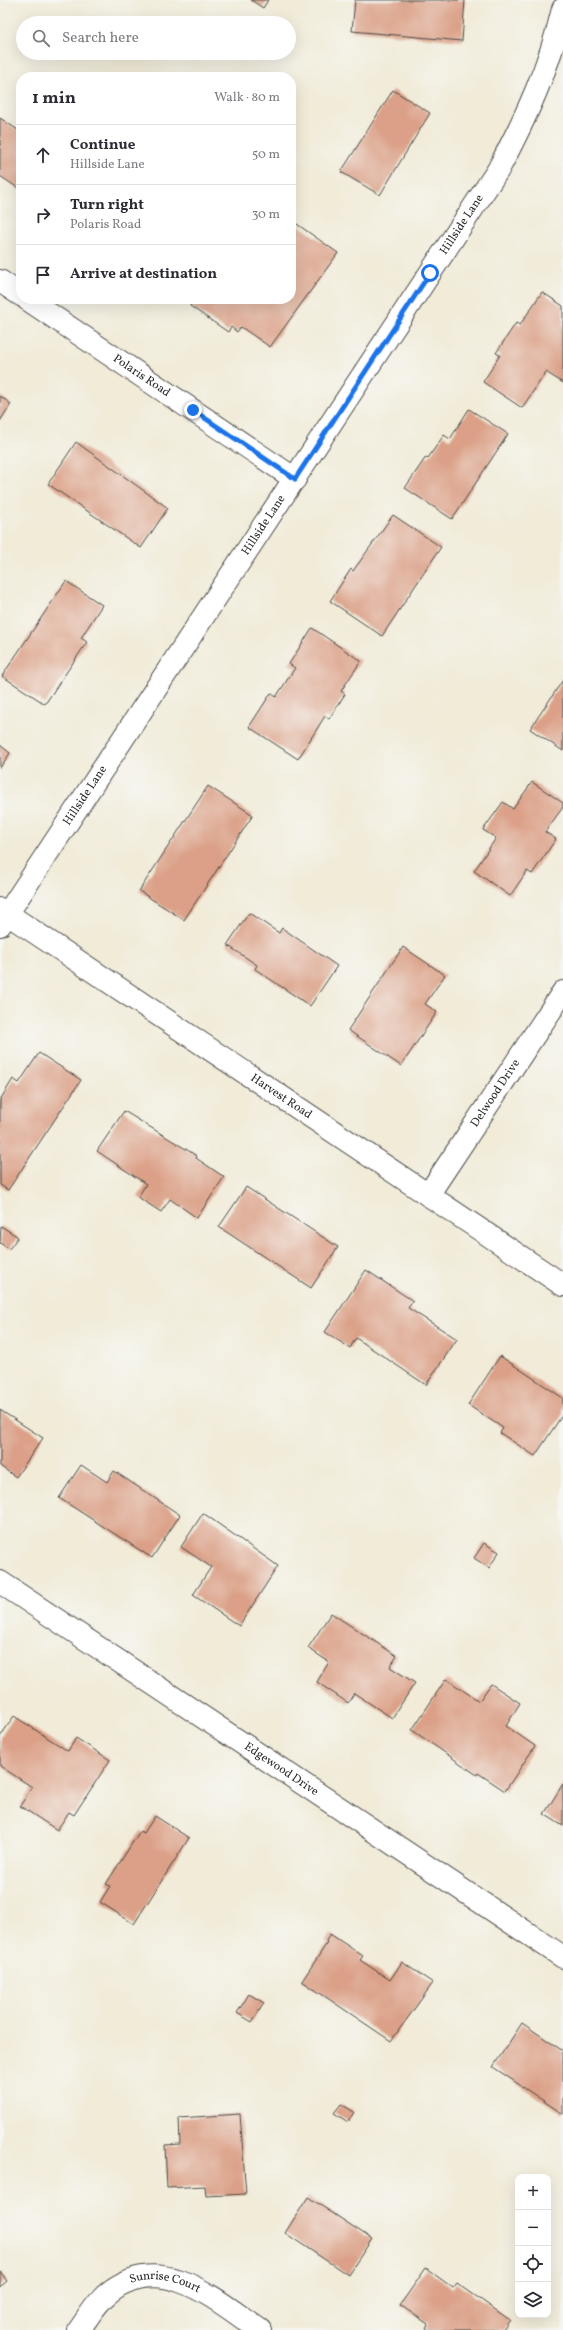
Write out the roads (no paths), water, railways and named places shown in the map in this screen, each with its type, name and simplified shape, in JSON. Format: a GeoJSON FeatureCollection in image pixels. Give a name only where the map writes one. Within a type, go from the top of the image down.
{"type":"FeatureCollection","features":[{"type":"Feature","properties":{"kind":"street","name":"Hillside Lane"},"geometry":{"type":"LineString","coordinates":[[2,916],[295,479],[498,170],[531,105],[554,47],[563,9]]}},
{"type":"Feature","properties":{"kind":"street"},"geometry":{"type":"LineString","coordinates":[[0,281],[16,292]]}},
{"type":"Feature","properties":{"kind":"street","name":"Polaris Road"},"geometry":{"type":"LineString","coordinates":[[34,304],[295,479]]}},
{"type":"Feature","properties":{"kind":"street","name":"Harvest Road"},"geometry":{"type":"LineString","coordinates":[[2,916],[563,1285]]}},
{"type":"Feature","properties":{"kind":"street","name":"Delwood Drive"},"geometry":{"type":"LineString","coordinates":[[428,1195],[563,992]]}},
{"type":"Feature","properties":{"kind":"street","name":"Edgewood Drive"},"geometry":{"type":"LineString","coordinates":[[0,1582],[563,1957]]}},
{"type":"Feature","properties":{"kind":"street","name":"Sunrise Court"},"geometry":{"type":"LineString","coordinates":[[79,2330],[95,2306],[111,2290],[127,2281],[154,2275],[169,2276],[191,2284],[260,2330]]}}]}
